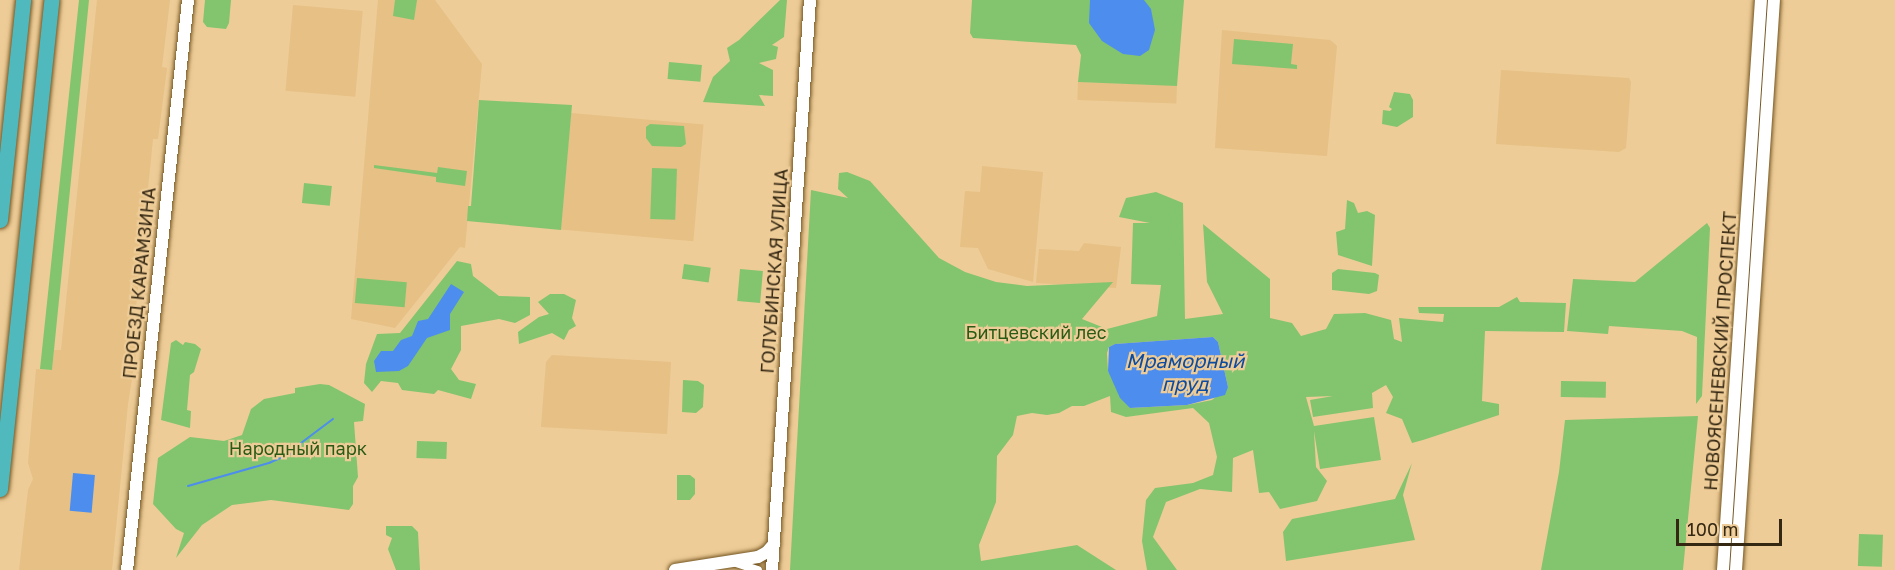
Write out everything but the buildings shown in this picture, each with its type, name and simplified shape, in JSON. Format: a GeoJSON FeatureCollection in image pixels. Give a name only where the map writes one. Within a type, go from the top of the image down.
{"type":"FeatureCollection","features":[{"type":"Feature","properties":{"kind":"highway"},"geometry":{"type":"LineString","coordinates":[[0,220],[23,0]]}},
{"type":"Feature","properties":{"kind":"highway"},"geometry":{"type":"LineString","coordinates":[[0,489],[51,0]]}},
{"type":"Feature","properties":{"kind":"street","name":"ПРОЕЗД КАРАМЗИНА"},"geometry":{"type":"LineString","coordinates":[[127,570],[188,0]]}},
{"type":"Feature","properties":{"kind":"street","name":"ГОЛУБИНСКАЯ УЛИЦА"},"geometry":{"type":"LineString","coordinates":[[772,570],[810,0]]}},
{"type":"Feature","properties":{"kind":"street","name":"НОВОЯСЕНЕВСКИЙ ПРОСПЕКТ"},"geometry":{"type":"LineString","coordinates":[[1736,570],[1759,125],[1761,0]]}},
{"type":"Feature","properties":{"kind":"street","name":"НОВОЯСЕНЕВСКИЙ ПРОСПЕКТ"},"geometry":{"type":"LineString","coordinates":[[1759,125],[1774,0]]}},
{"type":"Feature","properties":{"kind":"street","name":"НОВОЯСЕНЕВСКИЙ ПРОСПЕКТ"},"geometry":{"type":"LineString","coordinates":[[1723,570],[1756,171]]}},
{"type":"Feature","properties":{"kind":"street"},"geometry":{"type":"LineString","coordinates":[[675,570],[758,557],[774,544]]}},
{"type":"Feature","properties":{"kind":"street"},"geometry":{"type":"LineString","coordinates":[[724,562],[742,563],[758,570]]}},
{"type":"Feature","properties":{"kind":"shaded area"},"geometry":{"type":"Polygon","coordinates":[[[97,0],[170,0],[162,67],[167,68],[158,139],[153,139],[134,327],[139,335],[128,404],[112,570],[19,570],[28,490],[33,479],[28,463],[36,369],[52,370],[54,350],[61,350],[97,0]]]}},
{"type":"Feature","properties":{"kind":"shaded area"},"geometry":{"type":"Polygon","coordinates":[[[378,0],[435,0],[482,64],[465,248],[460,247],[395,328],[351,319],[378,0]]]}},
{"type":"Feature","properties":{"kind":"shaded area"},"geometry":{"type":"Polygon","coordinates":[[[293,5],[363,11],[355,97],[286,91],[293,5]]]}},
{"type":"Feature","properties":{"kind":"shaded area"},"geometry":{"type":"Polygon","coordinates":[[[1222,30],[1330,40],[1337,46],[1327,156],[1215,148],[1222,30]]]}},
{"type":"Feature","properties":{"kind":"shaded area"},"geometry":{"type":"Polygon","coordinates":[[[1501,70],[1629,78],[1631,82],[1626,148],[1619,152],[1496,144],[1501,70]]]}},
{"type":"Feature","properties":{"kind":"shaded area"},"geometry":{"type":"Polygon","coordinates":[[[1078,82],[1177,85],[1176,103],[1077,100],[1078,82]]]}},
{"type":"Feature","properties":{"kind":"shaded area"},"geometry":{"type":"Polygon","coordinates":[[[571,113],[703,125],[693,241],[561,230],[571,113]]]}},
{"type":"Feature","properties":{"kind":"shaded area"},"geometry":{"type":"Polygon","coordinates":[[[982,166],[1043,172],[1033,282],[988,269],[978,248],[960,247],[965,191],[980,192],[982,166]]]}},
{"type":"Feature","properties":{"kind":"shaded area"},"geometry":{"type":"Polygon","coordinates":[[[1084,243],[1121,247],[1116,288],[1036,283],[1039,249],[1079,251],[1084,243]]]}},
{"type":"Feature","properties":{"kind":"shaded area"},"geometry":{"type":"Polygon","coordinates":[[[552,355],[671,362],[667,434],[541,427],[546,362],[552,355]]]}},
{"type":"Feature","properties":{"kind":"green space"},"geometry":{"type":"Polygon","coordinates":[[[79,0],[89,0],[52,370],[40,369],[79,0]]]}},
{"type":"Feature","properties":{"kind":"green space"},"geometry":{"type":"Polygon","coordinates":[[[205,0],[231,0],[229,23],[226,29],[207,27],[203,22],[205,0]]]}},
{"type":"Feature","properties":{"kind":"green space"},"geometry":{"type":"Polygon","coordinates":[[[395,0],[417,0],[414,20],[393,16],[395,0]]]}},
{"type":"Feature","properties":{"kind":"green space"},"geometry":{"type":"Polygon","coordinates":[[[780,0],[787,0],[784,37],[772,45],[778,47],[776,59],[759,63],[773,70],[773,96],[759,95],[765,106],[703,102],[713,77],[730,61],[727,48],[739,40],[780,0]]]}},
{"type":"Feature","properties":{"kind":"green space"},"geometry":{"type":"Polygon","coordinates":[[[972,0],[1184,0],[1177,86],[1078,82],[1081,55],[1076,45],[973,38],[970,33],[972,0]]]}},
{"type":"Feature","properties":{"kind":"green space"},"geometry":{"type":"Polygon","coordinates":[[[1234,39],[1293,44],[1291,64],[1297,65],[1297,69],[1232,64],[1234,39]]]}},
{"type":"Feature","properties":{"kind":"green space"},"geometry":{"type":"Polygon","coordinates":[[[669,62],[702,65],[700,82],[668,79],[669,62]]]}},
{"type":"Feature","properties":{"kind":"green space"},"geometry":{"type":"Polygon","coordinates":[[[1394,92],[1410,94],[1413,100],[1413,117],[1397,127],[1382,124],[1383,110],[1392,109],[1389,107],[1394,92]]]}},
{"type":"Feature","properties":{"kind":"green space"},"geometry":{"type":"Polygon","coordinates":[[[479,100],[572,105],[561,230],[467,221],[468,206],[471,206],[479,100]]]}},
{"type":"Feature","properties":{"kind":"green space"},"geometry":{"type":"Polygon","coordinates":[[[650,124],[684,126],[686,144],[681,147],[652,146],[646,138],[646,127],[650,124]]]}},
{"type":"Feature","properties":{"kind":"green space"},"geometry":{"type":"Polygon","coordinates":[[[374,165],[437,173],[438,167],[467,171],[465,186],[436,182],[436,177],[374,168],[374,165]]]}},
{"type":"Feature","properties":{"kind":"green space"},"geometry":{"type":"Polygon","coordinates":[[[652,168],[677,169],[675,220],[650,219],[652,168]]]}},
{"type":"Feature","properties":{"kind":"green space","name":"Битцевский лес"},"geometry":{"type":"Polygon","coordinates":[[[847,172],[870,181],[939,258],[965,272],[996,282],[1027,286],[1113,282],[1082,319],[1107,329],[1157,316],[1161,285],[1131,284],[1133,223],[1150,223],[1119,217],[1126,198],[1156,192],[1183,203],[1185,319],[1223,314],[1207,282],[1203,224],[1270,279],[1270,318],[1292,323],[1301,336],[1326,329],[1334,314],[1365,313],[1391,320],[1394,339],[1402,342],[1399,318],[1443,322],[1444,314],[1419,313],[1418,307],[1499,307],[1517,297],[1520,302],[1566,303],[1564,332],[1485,331],[1482,401],[1499,404],[1499,415],[1412,443],[1402,419],[1386,413],[1393,397],[1386,385],[1372,393],[1373,408],[1313,417],[1310,400],[1333,396],[1306,397],[1314,426],[1374,417],[1381,460],[1320,469],[1314,431],[1316,467],[1327,481],[1317,501],[1280,509],[1269,492],[1259,493],[1253,450],[1233,458],[1232,492],[1200,489],[1166,502],[1153,537],[1177,570],[1147,570],[1142,541],[1146,500],[1155,488],[1193,483],[1213,475],[1217,457],[1209,423],[1193,408],[1126,417],[1111,412],[1110,396],[1084,406],[1072,406],[1059,413],[1047,415],[1032,413],[1017,416],[1013,435],[997,456],[996,502],[979,545],[981,561],[1077,545],[1116,570],[790,570],[811,190],[848,198],[838,189],[839,173],[847,172]],[[1213,337],[1115,344],[1109,347],[1107,353],[1108,371],[1130,408],[1187,405],[1212,400],[1228,387],[1218,342],[1213,337]]]}},
{"type":"Feature","properties":{"kind":"green space"},"geometry":{"type":"Polygon","coordinates":[[[304,183],[332,186],[330,206],[302,203],[304,183]]]}},
{"type":"Feature","properties":{"kind":"green space"},"geometry":{"type":"Polygon","coordinates":[[[1347,200],[1354,203],[1358,213],[1367,211],[1375,215],[1372,266],[1338,255],[1336,232],[1345,229],[1347,200]]]}},
{"type":"Feature","properties":{"kind":"green space"},"geometry":{"type":"Polygon","coordinates":[[[1707,223],[1710,228],[1702,396],[1696,404],[1697,337],[1682,331],[1609,326],[1608,334],[1567,331],[1573,279],[1635,282],[1707,223]]]}},
{"type":"Feature","properties":{"kind":"green space"},"geometry":{"type":"Polygon","coordinates":[[[457,261],[471,264],[473,276],[499,296],[530,297],[530,315],[515,323],[499,319],[461,326],[461,350],[451,369],[459,380],[476,384],[471,399],[438,390],[434,394],[402,390],[398,383],[381,381],[372,392],[364,383],[366,364],[377,334],[400,333],[457,261]]]}},
{"type":"Feature","properties":{"kind":"green space"},"geometry":{"type":"Polygon","coordinates":[[[684,264],[711,268],[709,283],[682,279],[684,264]]]}},
{"type":"Feature","properties":{"kind":"green space"},"geometry":{"type":"Polygon","coordinates":[[[740,269],[763,271],[760,303],[737,301],[740,269]]]}},
{"type":"Feature","properties":{"kind":"green space"},"geometry":{"type":"Polygon","coordinates":[[[1338,269],[1379,275],[1377,291],[1369,294],[1332,290],[1332,273],[1338,269]]]}},
{"type":"Feature","properties":{"kind":"green space"},"geometry":{"type":"Polygon","coordinates":[[[357,278],[407,282],[405,307],[355,303],[357,278]]]}},
{"type":"Feature","properties":{"kind":"green space"},"geometry":{"type":"Polygon","coordinates":[[[550,294],[564,294],[576,300],[572,318],[576,326],[569,330],[564,340],[552,333],[519,344],[518,332],[539,317],[549,314],[538,302],[550,294]]]}},
{"type":"Feature","properties":{"kind":"green space"},"geometry":{"type":"Polygon","coordinates":[[[176,340],[183,345],[185,342],[195,344],[201,349],[194,372],[190,375],[187,410],[191,411],[190,428],[161,420],[171,343],[176,340]]]}},
{"type":"Feature","properties":{"kind":"green space"},"geometry":{"type":"Polygon","coordinates":[[[683,380],[698,381],[704,385],[703,407],[696,413],[682,412],[683,380]]]}},
{"type":"Feature","properties":{"kind":"green space"},"geometry":{"type":"Polygon","coordinates":[[[1561,381],[1606,382],[1606,398],[1561,397],[1561,381]]]}},
{"type":"Feature","properties":{"kind":"green space","name":"Народный парк"},"geometry":{"type":"Polygon","coordinates":[[[329,385],[365,404],[363,421],[354,422],[358,477],[353,486],[353,504],[349,510],[271,500],[232,505],[202,525],[176,558],[184,533],[176,529],[153,504],[158,458],[190,437],[224,441],[242,435],[251,409],[264,399],[295,393],[295,388],[329,385]]]}},
{"type":"Feature","properties":{"kind":"green space"},"geometry":{"type":"Polygon","coordinates":[[[1698,416],[1683,570],[1541,570],[1559,472],[1565,420],[1698,416]]]}},
{"type":"Feature","properties":{"kind":"green space"},"geometry":{"type":"Polygon","coordinates":[[[417,441],[447,442],[446,459],[416,458],[417,441]]]}},
{"type":"Feature","properties":{"kind":"green space"},"geometry":{"type":"Polygon","coordinates":[[[1412,463],[1403,495],[1415,540],[1286,561],[1283,532],[1292,519],[1395,499],[1412,463]]]}},
{"type":"Feature","properties":{"kind":"green space"},"geometry":{"type":"Polygon","coordinates":[[[677,475],[690,475],[695,479],[695,494],[690,500],[677,500],[677,475]]]}},
{"type":"Feature","properties":{"kind":"green space"},"geometry":{"type":"Polygon","coordinates":[[[386,526],[412,526],[418,532],[420,570],[396,570],[388,549],[392,538],[386,535],[386,526]]]}},
{"type":"Feature","properties":{"kind":"green space"},"geometry":{"type":"Polygon","coordinates":[[[1859,534],[1883,535],[1882,567],[1858,566],[1859,534]]]}},
{"type":"Feature","properties":{"kind":"water"},"geometry":{"type":"Polygon","coordinates":[[[1090,0],[1144,0],[1151,9],[1155,30],[1149,50],[1140,56],[1123,54],[1102,41],[1089,23],[1090,0]]]}},
{"type":"Feature","properties":{"kind":"water"},"geometry":{"type":"Polygon","coordinates":[[[451,284],[464,292],[450,314],[450,330],[427,338],[408,366],[399,371],[376,372],[374,361],[381,351],[393,351],[401,340],[412,336],[418,321],[428,319],[451,284]]]}},
{"type":"Feature","properties":{"kind":"water","name":"Мраморный пруд"},"geometry":{"type":"Polygon","coordinates":[[[1213,337],[1218,342],[1228,387],[1225,395],[1187,405],[1130,408],[1120,398],[1108,371],[1109,347],[1115,344],[1213,337]]]}},
{"type":"Feature","properties":{"kind":"water"},"geometry":{"type":"Polygon","coordinates":[[[73,473],[95,475],[92,513],[70,511],[73,473]]]}},
{"type":"Feature","properties":{"kind":"waterway"},"geometry":{"type":"LineString","coordinates":[[188,486],[269,463],[289,454],[298,455],[301,443],[333,419]]}}]}
